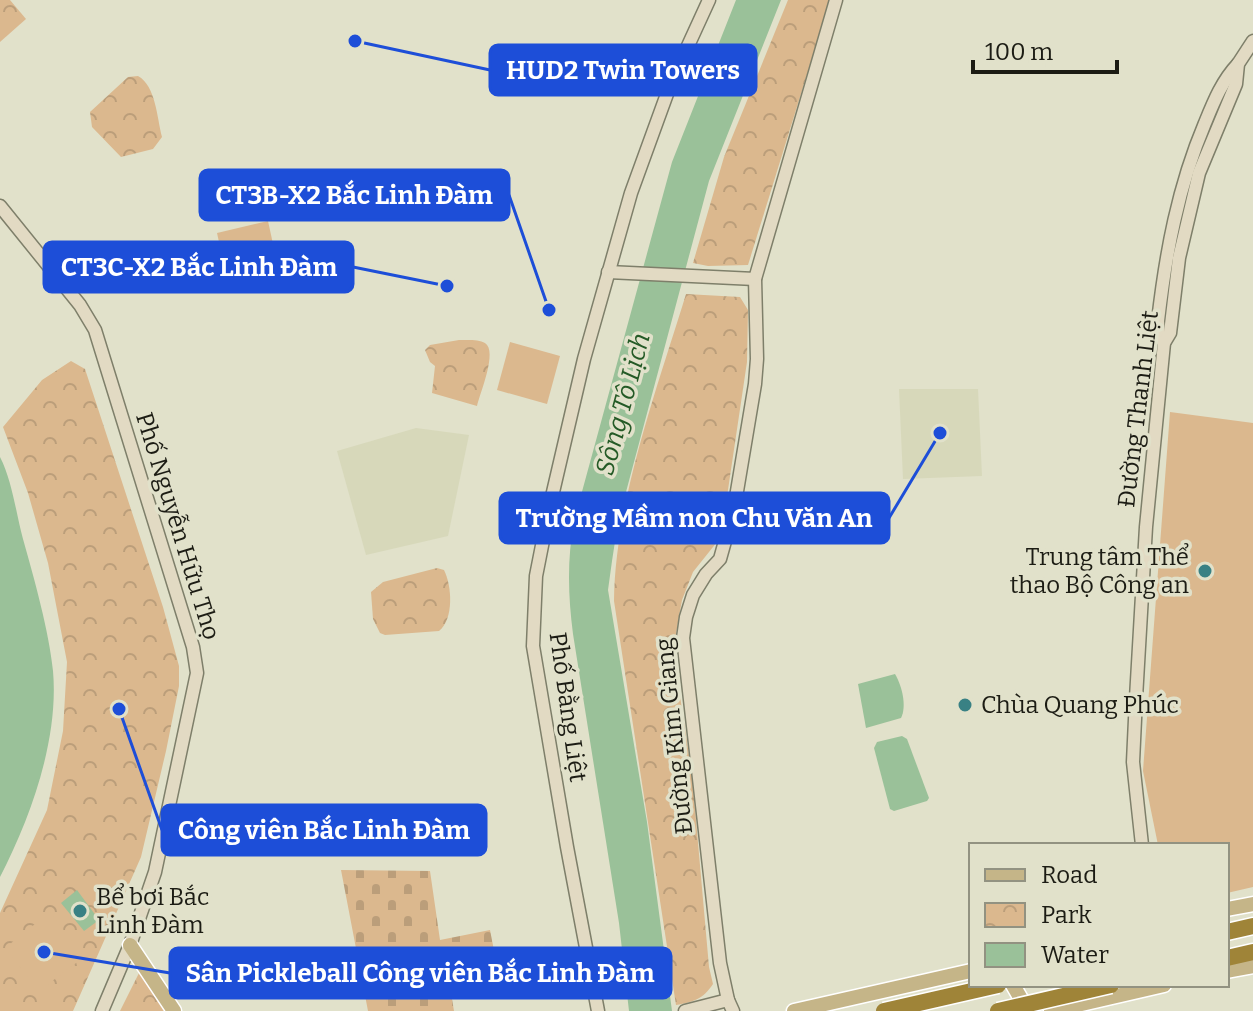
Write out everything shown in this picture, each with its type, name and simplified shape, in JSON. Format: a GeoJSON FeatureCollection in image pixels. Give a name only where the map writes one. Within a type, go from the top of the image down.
{"type":"FeatureCollection","features":[{"type":"Feature","properties":{"kind":"highway"},"geometry":{"type":"LineString","coordinates":[[1229,932],[1253,926]]}},
{"type":"Feature","properties":{"kind":"highway"},"geometry":{"type":"LineString","coordinates":[[1229,958],[1253,952]]}},
{"type":"Feature","properties":{"kind":"highway"},"geometry":{"type":"LineString","coordinates":[[884,1011],[989,987]]}},
{"type":"Feature","properties":{"kind":"highway"},"geometry":{"type":"LineString","coordinates":[[998,1011],[1102,987]]}},
{"type":"Feature","properties":{"kind":"main road"},"geometry":{"type":"LineString","coordinates":[[1229,909],[1253,904]]}},
{"type":"Feature","properties":{"kind":"main road"},"geometry":{"type":"LineString","coordinates":[[130,945],[174,1011]]}},
{"type":"Feature","properties":{"kind":"main road"},"geometry":{"type":"LineString","coordinates":[[1229,971],[1253,966]]}},
{"type":"Feature","properties":{"kind":"main road"},"geometry":{"type":"LineString","coordinates":[[794,1011],[969,971]]}},
{"type":"Feature","properties":{"kind":"main road"},"geometry":{"type":"LineString","coordinates":[[1014,987],[1028,1011]]}},
{"type":"Feature","properties":{"kind":"main road"},"geometry":{"type":"LineString","coordinates":[[1051,1011],[1155,987]]}},
{"type":"Feature","properties":{"kind":"main road"},"geometry":{"type":"LineString","coordinates":[[871,994],[884,1000],[894,1011]]}},
{"type":"Feature","properties":{"kind":"street","name":"Phố Bằng Liệt"},"geometry":{"type":"LineString","coordinates":[[598,1011],[569,862],[533,646],[536,576],[546,522],[608,272],[646,148],[671,83],[709,0]]}},
{"type":"Feature","properties":{"kind":"street","name":"Đường Kim Giang"},"geometry":{"type":"LineString","coordinates":[[730,1006],[720,963],[683,638],[693,595],[720,559],[734,509],[755,384],[755,279],[836,0]]}},
{"type":"Feature","properties":{"kind":"street","name":"Đường Thanh Liệt"},"geometry":{"type":"LineString","coordinates":[[1142,843],[1133,762],[1145,542],[1164,343],[1159,335],[1158,321],[1162,284],[1172,224],[1193,171],[1236,84],[1238,64],[1253,41]]}},
{"type":"Feature","properties":{"kind":"street","name":"Phố Nguyễn Hữu Thọ"},"geometry":{"type":"LineString","coordinates":[[0,206],[80,305],[95,330],[193,647],[197,673],[155,872],[130,945],[102,1011]]}},
{"type":"Feature","properties":{"kind":"street"},"geometry":{"type":"LineString","coordinates":[[608,272],[755,279]]}},
{"type":"Feature","properties":{"kind":"street"},"geometry":{"type":"LineString","coordinates":[[686,1011],[730,1006]]}},
{"type":"Feature","properties":{"kind":"shaded area"},"geometry":{"type":"Polygon","coordinates":[[[899,389],[978,389],[982,476],[903,479],[899,389]]]}},
{"type":"Feature","properties":{"kind":"shaded area"},"geometry":{"type":"Polygon","coordinates":[[[416,428],[469,435],[448,536],[366,555],[337,451],[416,428]]]}},
{"type":"Feature","properties":{"kind":"green space"},"geometry":{"type":"Polygon","coordinates":[[[0,0],[10,0],[26,19],[0,42],[0,0]]]}},
{"type":"Feature","properties":{"kind":"green space"},"geometry":{"type":"Polygon","coordinates":[[[788,0],[830,0],[748,265],[708,266],[693,263],[724,157],[788,0]]]}},
{"type":"Feature","properties":{"kind":"green space"},"geometry":{"type":"Polygon","coordinates":[[[138,76],[149,87],[162,137],[153,149],[121,157],[92,127],[90,112],[128,77],[138,76]]]}},
{"type":"Feature","properties":{"kind":"green space"},"geometry":{"type":"Polygon","coordinates":[[[268,221],[278,267],[227,278],[217,233],[268,221]]]}},
{"type":"Feature","properties":{"kind":"green space"},"geometry":{"type":"Polygon","coordinates":[[[686,294],[740,297],[748,310],[747,362],[721,537],[693,572],[682,600],[673,650],[692,775],[713,984],[698,999],[676,1005],[614,601],[616,563],[630,485],[686,294]]]}},
{"type":"Feature","properties":{"kind":"green space"},"geometry":{"type":"Polygon","coordinates":[[[459,340],[479,341],[489,347],[489,363],[477,406],[432,393],[435,366],[425,350],[430,345],[459,340]]]}},
{"type":"Feature","properties":{"kind":"green space"},"geometry":{"type":"Polygon","coordinates":[[[510,342],[560,356],[547,404],[497,390],[510,342]]]}},
{"type":"Feature","properties":{"kind":"green space"},"geometry":{"type":"Polygon","coordinates":[[[71,361],[85,369],[163,607],[179,666],[179,686],[141,857],[73,1011],[0,1011],[0,913],[47,810],[63,731],[67,662],[48,563],[28,493],[3,427],[42,380],[71,361]]]}},
{"type":"Feature","properties":{"kind":"green space","name":"Trung tâm Thể thao Bộ Công an"},"geometry":{"type":"Polygon","coordinates":[[[1170,412],[1253,423],[1253,887],[1229,893],[1229,843],[1158,843],[1143,771],[1170,412]]]}},
{"type":"Feature","properties":{"kind":"green space"},"geometry":{"type":"Polygon","coordinates":[[[437,568],[444,570],[450,593],[444,626],[439,631],[380,633],[373,619],[371,592],[383,582],[437,568]]]}},
{"type":"Feature","properties":{"kind":"green space"},"geometry":{"type":"Polygon","coordinates":[[[341,870],[430,871],[440,940],[490,930],[500,981],[451,993],[454,1011],[368,1011],[341,870]]]}},
{"type":"Feature","properties":{"kind":"green space"},"geometry":{"type":"Polygon","coordinates":[[[50,912],[84,957],[39,991],[5,948],[50,912]]]}},
{"type":"Feature","properties":{"kind":"green space"},"geometry":{"type":"Polygon","coordinates":[[[139,973],[143,976],[166,1011],[120,1011],[139,973]]]}},
{"type":"Feature","properties":{"kind":"water","name":"Sông Tô Lịch"},"geometry":{"type":"Polygon","coordinates":[[[736,0],[781,0],[709,181],[618,522],[608,590],[647,822],[672,1011],[629,1011],[619,923],[573,634],[569,591],[570,550],[574,521],[672,162],[736,0]]]}},
{"type":"Feature","properties":{"kind":"water"},"geometry":{"type":"Polygon","coordinates":[[[0,457],[11,486],[45,622],[54,697],[52,723],[40,777],[22,829],[0,877],[0,457]]]}},
{"type":"Feature","properties":{"kind":"water"},"geometry":{"type":"Polygon","coordinates":[[[895,674],[903,696],[901,718],[866,728],[858,684],[895,674]]]}},
{"type":"Feature","properties":{"kind":"water"},"geometry":{"type":"Polygon","coordinates":[[[902,736],[907,739],[929,798],[894,811],[890,809],[874,748],[877,742],[902,736]]]}},
{"type":"Feature","properties":{"kind":"water","name":"Bể bơi Bắc Linh Đàm"},"geometry":{"type":"Polygon","coordinates":[[[77,890],[99,920],[84,931],[61,903],[77,890]]]}},
{"type":"Feature","properties":{"kind":"place","name":"HUD2 Twin Towers"},"geometry":{"type":"Point","coordinates":[355,41]}},
{"type":"Feature","properties":{"kind":"place","name":"CT3C-X2 Bắc Linh Đàm"},"geometry":{"type":"Point","coordinates":[447,286]}},
{"type":"Feature","properties":{"kind":"place","name":"CT3B-X2 Bắc Linh Đàm"},"geometry":{"type":"Point","coordinates":[549,310]}},
{"type":"Feature","properties":{"kind":"place","name":"Trường Mầm non Chu Văn An"},"geometry":{"type":"Point","coordinates":[940,433]}},
{"type":"Feature","properties":{"kind":"place","name":"Trung tâm Thể thao Bộ Công an"},"geometry":{"type":"Point","coordinates":[1205,571]}},
{"type":"Feature","properties":{"kind":"place","name":"Chùa Quang Phúc"},"geometry":{"type":"Point","coordinates":[965,705]}},
{"type":"Feature","properties":{"kind":"place","name":"Công viên Bắc Linh Đàm"},"geometry":{"type":"Point","coordinates":[119,709]}},
{"type":"Feature","properties":{"kind":"place","name":"Bể bơi Bắc Linh Đàm"},"geometry":{"type":"Point","coordinates":[80,911]}},
{"type":"Feature","properties":{"kind":"place","name":"Sân Pickleball Công viên Bắc Linh Đàm"},"geometry":{"type":"Point","coordinates":[44,952]}}]}
